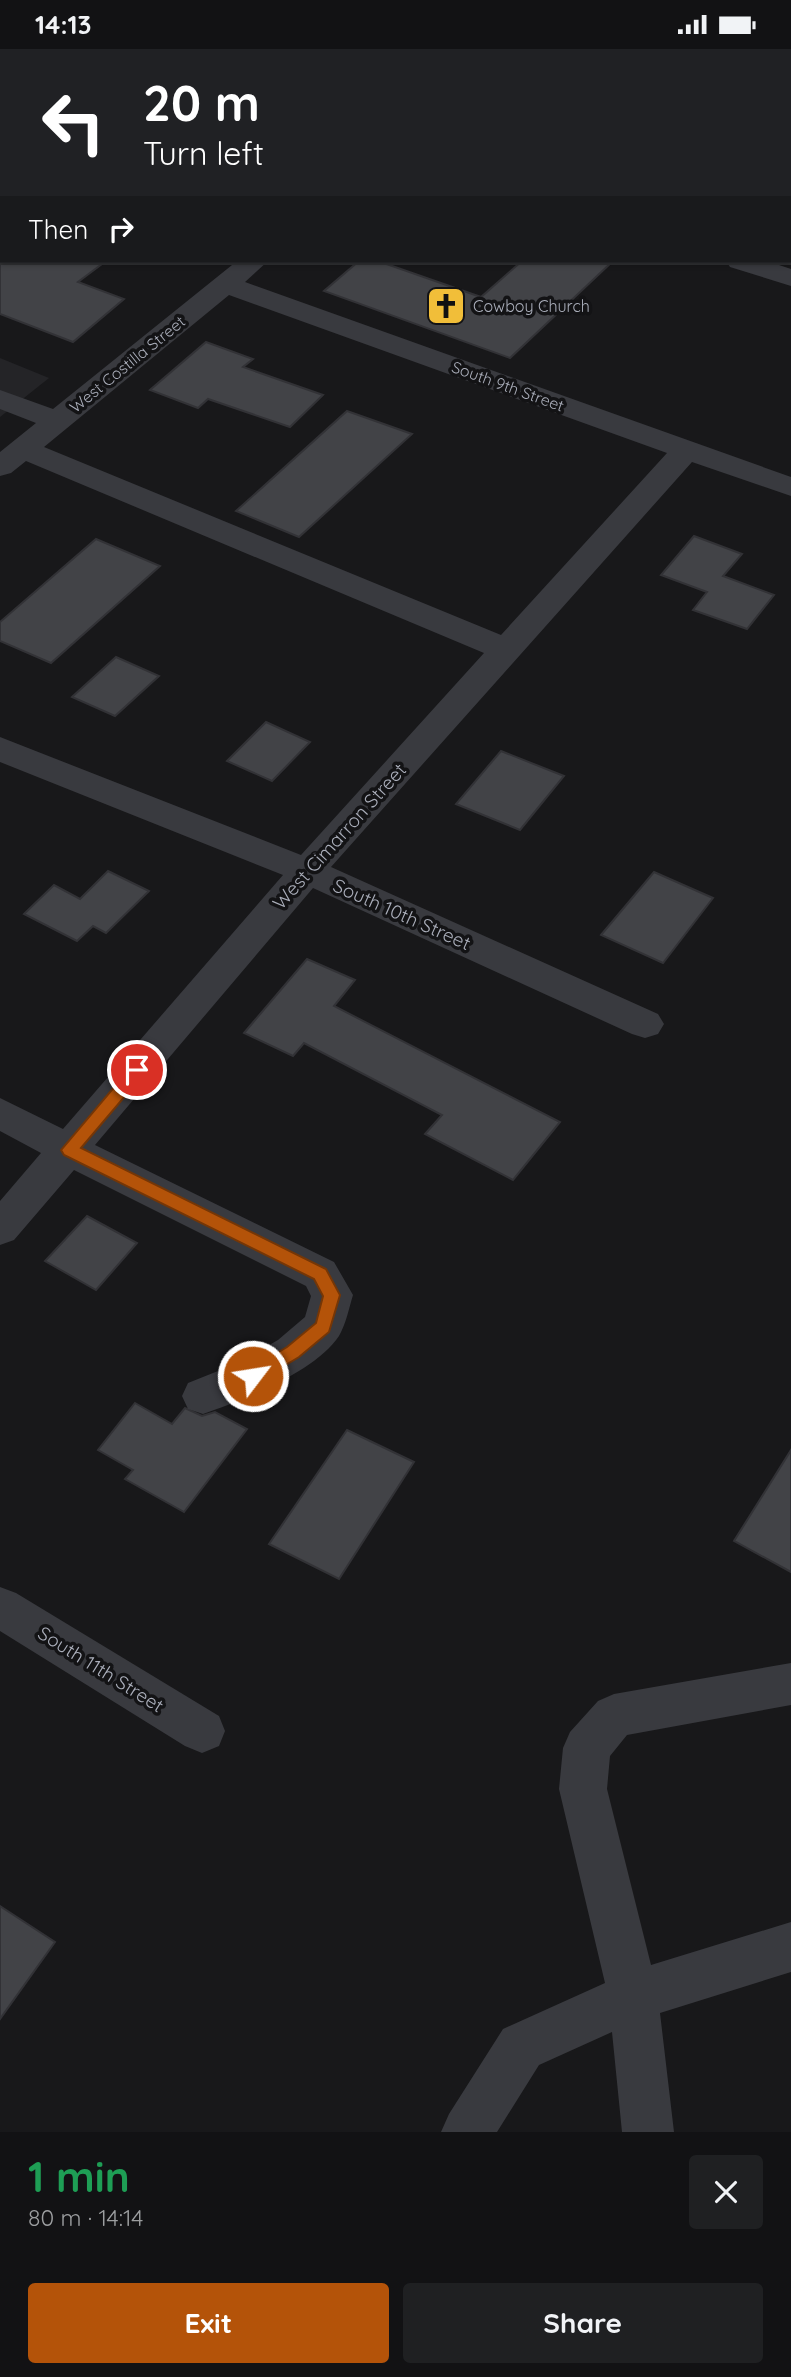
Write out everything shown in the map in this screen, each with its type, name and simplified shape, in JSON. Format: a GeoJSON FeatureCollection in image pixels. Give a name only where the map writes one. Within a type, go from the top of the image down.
{"type":"FeatureCollection","features":[{"type":"Feature","properties":{"kind":"street","name":"West Costilla Street"},"geometry":{"type":"LineString","coordinates":[[11,458],[251,263]]}},
{"type":"Feature","properties":{"kind":"street"},"geometry":{"type":"LineString","coordinates":[[746,263],[791,278]]}},
{"type":"Feature","properties":{"kind":"street","name":"South 9th Street"},"geometry":{"type":"LineString","coordinates":[[225,284],[791,487]]}},
{"type":"Feature","properties":{"kind":"street"},"geometry":{"type":"LineString","coordinates":[[0,399],[57,421]]}},
{"type":"Feature","properties":{"kind":"street","name":"West Cimarron Street"},"geometry":{"type":"LineString","coordinates":[[0,1229],[307,871],[686,450]]}},
{"type":"Feature","properties":{"kind":"street"},"geometry":{"type":"LineString","coordinates":[[11,458],[506,650]]}},
{"type":"Feature","properties":{"kind":"street","name":"South 10th Street"},"geometry":{"type":"LineString","coordinates":[[0,749],[307,871],[645,1024]]}},
{"type":"Feature","properties":{"kind":"street"},"geometry":{"type":"LineString","coordinates":[[0,1113],[320,1274],[332,1295],[323,1327],[293,1352],[253,1376],[203,1396]]}},
{"type":"Feature","properties":{"kind":"street","name":"South 11th Street"},"geometry":{"type":"LineString","coordinates":[[0,1607],[202,1731]]}},
{"type":"Feature","properties":{"kind":"street"},"geometry":{"type":"LineString","coordinates":[[648,2132],[633,1996],[583,1789],[587,1748],[614,1716],[791,1684]]}},
{"type":"Feature","properties":{"kind":"street"},"geometry":{"type":"LineString","coordinates":[[467,2132],[521,2047],[633,1996],[791,1947]]}},
{"type":"Feature","properties":{"kind":"shaded area"},"geometry":{"type":"Polygon","coordinates":[[[0,358],[49,378],[0,417],[0,358]]]}},
{"type":"Feature","properties":{"kind":"building"},"geometry":{"type":"Polygon","coordinates":[[[0,263],[103,263],[78,282],[124,299],[73,342],[0,314],[0,263]]]}},
{"type":"Feature","properties":{"kind":"building"},"geometry":{"type":"Polygon","coordinates":[[[357,263],[384,263],[481,297],[520,263],[611,263],[510,358],[324,291],[357,263]]]}},
{"type":"Feature","properties":{"kind":"building"},"geometry":{"type":"Polygon","coordinates":[[[206,342],[253,359],[243,367],[323,395],[290,427],[208,399],[198,408],[150,390],[206,342]]]}},
{"type":"Feature","properties":{"kind":"building"},"geometry":{"type":"Polygon","coordinates":[[[347,411],[412,434],[299,537],[236,511],[347,411]]]}},
{"type":"Feature","properties":{"kind":"building"},"geometry":{"type":"Polygon","coordinates":[[[694,536],[742,554],[723,576],[774,595],[747,629],[693,610],[707,592],[661,575],[694,536]]]}},
{"type":"Feature","properties":{"kind":"building"},"geometry":{"type":"Polygon","coordinates":[[[96,539],[160,566],[51,663],[0,641],[0,622],[96,539]]]}},
{"type":"Feature","properties":{"kind":"building"},"geometry":{"type":"Polygon","coordinates":[[[116,657],[159,676],[115,716],[72,697],[116,657]]]}},
{"type":"Feature","properties":{"kind":"building"},"geometry":{"type":"Polygon","coordinates":[[[266,722],[310,742],[272,781],[227,761],[266,722]]]}},
{"type":"Feature","properties":{"kind":"building"},"geometry":{"type":"Polygon","coordinates":[[[501,751],[564,776],[520,830],[456,804],[501,751]]]}},
{"type":"Feature","properties":{"kind":"building"},"geometry":{"type":"Polygon","coordinates":[[[108,871],[149,891],[106,933],[93,926],[77,941],[24,914],[54,885],[80,899],[108,871]]]}},
{"type":"Feature","properties":{"kind":"building"},"geometry":{"type":"Polygon","coordinates":[[[654,872],[713,898],[663,963],[601,935],[654,872]]]}},
{"type":"Feature","properties":{"kind":"building"},"geometry":{"type":"Polygon","coordinates":[[[307,959],[355,980],[334,1006],[560,1122],[513,1180],[425,1134],[442,1115],[304,1043],[293,1056],[244,1033],[307,959]]]}},
{"type":"Feature","properties":{"kind":"building"},"geometry":{"type":"Polygon","coordinates":[[[87,1216],[137,1243],[96,1290],[45,1261],[87,1216]]]}},
{"type":"Feature","properties":{"kind":"building"},"geometry":{"type":"Polygon","coordinates":[[[135,1403],[172,1424],[185,1408],[202,1416],[215,1412],[247,1429],[184,1512],[125,1479],[133,1470],[98,1450],[135,1403]]]}},
{"type":"Feature","properties":{"kind":"building"},"geometry":{"type":"Polygon","coordinates":[[[347,1430],[414,1462],[339,1579],[269,1544],[347,1430]]]}},
{"type":"Feature","properties":{"kind":"building"},"geometry":{"type":"Polygon","coordinates":[[[791,1450],[791,1572],[734,1541],[791,1450]]]}},
{"type":"Feature","properties":{"kind":"building"},"geometry":{"type":"Polygon","coordinates":[[[0,1906],[55,1942],[0,2019],[0,1906]]]}},
{"type":"Feature","properties":{"kind":"place","name":"Cowboy Church"},"geometry":{"type":"Point","coordinates":[446,306]}},
{"type":"Feature","properties":{"kind":"route"},"geometry":{"type":"LineString","coordinates":[[137,1070],[69,1150],[320,1274],[332,1295],[323,1327],[293,1352],[253,1376]]}}]}
